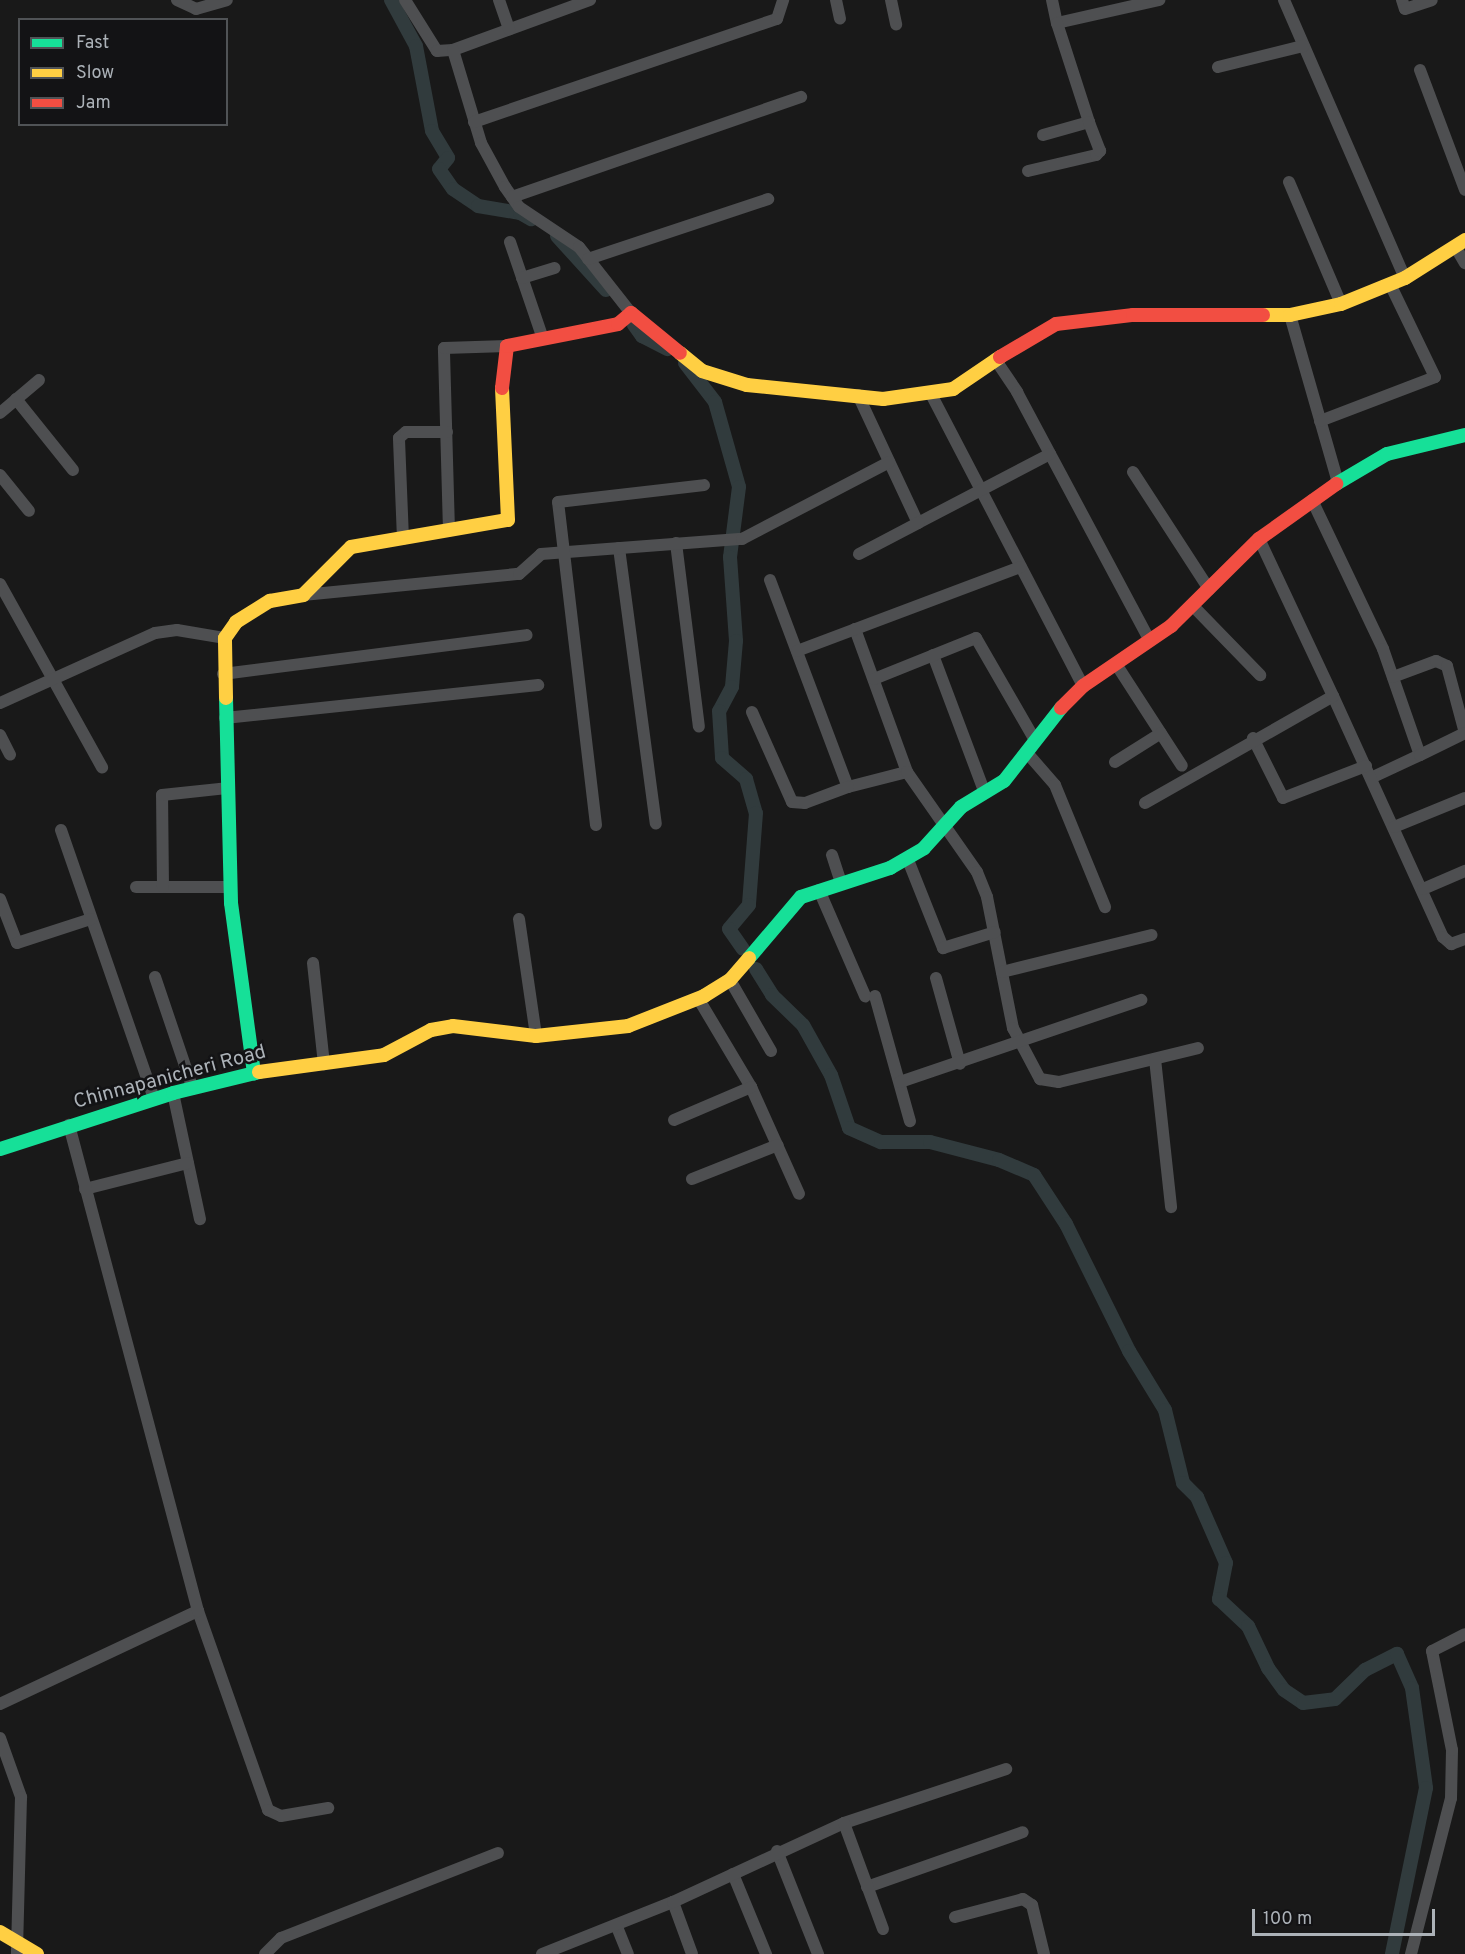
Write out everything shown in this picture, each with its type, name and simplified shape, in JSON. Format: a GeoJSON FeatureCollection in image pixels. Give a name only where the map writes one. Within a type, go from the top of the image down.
{"type":"FeatureCollection","features":[{"type":"Feature","properties":{"kind":"street"},"geometry":{"type":"LineString","coordinates":[[177,0],[196,9],[227,0]]}},
{"type":"Feature","properties":{"kind":"street"},"geometry":{"type":"LineString","coordinates":[[405,0],[437,51],[453,50],[568,4],[590,0]]}},
{"type":"Feature","properties":{"kind":"street"},"geometry":{"type":"LineString","coordinates":[[499,0],[509,29]]}},
{"type":"Feature","properties":{"kind":"street"},"geometry":{"type":"LineString","coordinates":[[474,122],[777,19],[783,0]]}},
{"type":"Feature","properties":{"kind":"street"},"geometry":{"type":"LineString","coordinates":[[836,0],[840,19]]}},
{"type":"Feature","properties":{"kind":"street"},"geometry":{"type":"LineString","coordinates":[[891,0],[896,24]]}},
{"type":"Feature","properties":{"kind":"street"},"geometry":{"type":"LineString","coordinates":[[1028,171],[1096,156],[1100,151],[1057,23],[1052,0]]}},
{"type":"Feature","properties":{"kind":"street"},"geometry":{"type":"LineString","coordinates":[[1057,23],[1159,0]]}},
{"type":"Feature","properties":{"kind":"street"},"geometry":{"type":"LineString","coordinates":[[1284,0],[1405,278]]}},
{"type":"Feature","properties":{"kind":"street"},"geometry":{"type":"LineString","coordinates":[[1402,0],[1405,9],[1432,0]]}},
{"type":"Feature","properties":{"kind":"street"},"geometry":{"type":"LineString","coordinates":[[1218,67],[1303,46]]}},
{"type":"Feature","properties":{"kind":"street"},"geometry":{"type":"LineString","coordinates":[[453,50],[474,122],[512,197],[588,259],[631,313],[702,371],[747,385],[883,399],[931,394],[952,389],[995,359],[1056,324],[1133,315],[1290,315],[1341,304],[1405,278],[1460,243],[1465,263]]}},
{"type":"Feature","properties":{"kind":"street"},"geometry":{"type":"LineString","coordinates":[[1420,70],[1465,190]]}},
{"type":"Feature","properties":{"kind":"street"},"geometry":{"type":"LineString","coordinates":[[512,197],[801,97]]}},
{"type":"Feature","properties":{"kind":"street"},"geometry":{"type":"LineString","coordinates":[[1042,135],[1089,122]]}},
{"type":"Feature","properties":{"kind":"street"},"geometry":{"type":"LineString","coordinates":[[1289,182],[1341,304]]}},
{"type":"Feature","properties":{"kind":"street"},"geometry":{"type":"LineString","coordinates":[[588,259],[768,200]]}},
{"type":"Feature","properties":{"kind":"street"},"geometry":{"type":"LineString","coordinates":[[510,242],[543,339]]}},
{"type":"Feature","properties":{"kind":"street"},"geometry":{"type":"LineString","coordinates":[[522,278],[555,268]]}},
{"type":"Feature","properties":{"kind":"street"},"geometry":{"type":"LineString","coordinates":[[1320,421],[1435,377],[1390,284]]}},
{"type":"Feature","properties":{"kind":"street"},"geometry":{"type":"LineString","coordinates":[[449,531],[444,348],[507,346],[618,324],[631,313]]}},
{"type":"Feature","properties":{"kind":"street"},"geometry":{"type":"LineString","coordinates":[[1290,315],[1338,482]]}},
{"type":"Feature","properties":{"kind":"street"},"geometry":{"type":"LineString","coordinates":[[303,595],[351,547],[507,520],[501,400],[507,346]]}},
{"type":"Feature","properties":{"kind":"street"},"geometry":{"type":"LineString","coordinates":[[995,359],[1050,454],[1150,641]]}},
{"type":"Feature","properties":{"kind":"street"},"geometry":{"type":"LineString","coordinates":[[0,413],[39,380]]}},
{"type":"Feature","properties":{"kind":"street"},"geometry":{"type":"LineString","coordinates":[[931,394],[1083,686]]}},
{"type":"Feature","properties":{"kind":"street"},"geometry":{"type":"LineString","coordinates":[[858,396],[918,523]]}},
{"type":"Feature","properties":{"kind":"street"},"geometry":{"type":"LineString","coordinates":[[16,399],[73,470]]}},
{"type":"Feature","properties":{"kind":"street"},"geometry":{"type":"LineString","coordinates":[[404,539],[399,438],[406,432],[447,432]]}},
{"type":"Feature","properties":{"kind":"street","name":"Chinnapanicheri Road"},"geometry":{"type":"LineString","coordinates":[[0,1149],[69,1125],[254,1073],[384,1055],[431,1030],[453,1026],[536,1036],[628,1026],[698,998],[730,980],[801,897],[909,860],[946,825],[961,807],[985,793],[1029,754],[1035,740],[1083,686],[1150,641],[1192,605],[1259,539],[1312,500],[1387,454],[1465,435]]}},
{"type":"Feature","properties":{"kind":"street"},"geometry":{"type":"LineString","coordinates":[[859,554],[1050,454]]}},
{"type":"Feature","properties":{"kind":"street"},"geometry":{"type":"LineString","coordinates":[[254,1073],[230,887],[223,674],[225,638],[236,622],[270,601],[303,595],[519,573],[541,554],[742,539],[889,462]]}},
{"type":"Feature","properties":{"kind":"street"},"geometry":{"type":"LineString","coordinates":[[1133,472],[1209,589]]}},
{"type":"Feature","properties":{"kind":"street"},"geometry":{"type":"LineString","coordinates":[[0,476],[29,512]]}},
{"type":"Feature","properties":{"kind":"street"},"geometry":{"type":"LineString","coordinates":[[596,825],[562,552],[558,502],[704,485]]}},
{"type":"Feature","properties":{"kind":"street"},"geometry":{"type":"LineString","coordinates":[[1312,500],[1393,677],[1420,755]]}},
{"type":"Feature","properties":{"kind":"street"},"geometry":{"type":"LineString","coordinates":[[1259,539],[1448,943],[1465,939]]}},
{"type":"Feature","properties":{"kind":"street"},"geometry":{"type":"LineString","coordinates":[[676,543],[699,727]]}},
{"type":"Feature","properties":{"kind":"street"},"geometry":{"type":"LineString","coordinates":[[618,548],[656,824]]}},
{"type":"Feature","properties":{"kind":"street"},"geometry":{"type":"LineString","coordinates":[[797,651],[1021,567]]}},
{"type":"Feature","properties":{"kind":"street"},"geometry":{"type":"LineString","coordinates":[[770,580],[848,787]]}},
{"type":"Feature","properties":{"kind":"street"},"geometry":{"type":"LineString","coordinates":[[0,584],[102,767]]}},
{"type":"Feature","properties":{"kind":"street"},"geometry":{"type":"LineString","coordinates":[[1192,605],[1260,675]]}},
{"type":"Feature","properties":{"kind":"street"},"geometry":{"type":"LineString","coordinates":[[0,703],[167,629],[225,638]]}},
{"type":"Feature","properties":{"kind":"street"},"geometry":{"type":"LineString","coordinates":[[855,629],[906,772],[946,825],[976,872],[995,932],[1019,1042],[1030,1066],[1040,1079],[1049,1081],[1198,1048]]}},
{"type":"Feature","properties":{"kind":"street"},"geometry":{"type":"LineString","coordinates":[[223,674],[527,635]]}},
{"type":"Feature","properties":{"kind":"street"},"geometry":{"type":"LineString","coordinates":[[874,679],[969,638],[981,642],[1035,740]]}},
{"type":"Feature","properties":{"kind":"street"},"geometry":{"type":"LineString","coordinates":[[933,655],[985,793]]}},
{"type":"Feature","properties":{"kind":"street"},"geometry":{"type":"LineString","coordinates":[[1254,738],[1283,798],[1420,755],[1465,733],[1447,666],[1436,661],[1393,677]]}},
{"type":"Feature","properties":{"kind":"street"},"geometry":{"type":"LineString","coordinates":[[1116,664],[1182,766]]}},
{"type":"Feature","properties":{"kind":"street"},"geometry":{"type":"LineString","coordinates":[[225,718],[538,685]]}},
{"type":"Feature","properties":{"kind":"street"},"geometry":{"type":"LineString","coordinates":[[1145,804],[1254,738],[1333,696]]}},
{"type":"Feature","properties":{"kind":"street"},"geometry":{"type":"LineString","coordinates":[[752,712],[792,802],[805,803],[848,787],[906,772]]}},
{"type":"Feature","properties":{"kind":"street"},"geometry":{"type":"LineString","coordinates":[[1115,762],[1161,733]]}},
{"type":"Feature","properties":{"kind":"street"},"geometry":{"type":"LineString","coordinates":[[0,735],[10,755]]}},
{"type":"Feature","properties":{"kind":"street"},"geometry":{"type":"LineString","coordinates":[[1029,754],[1055,785],[1105,907]]}},
{"type":"Feature","properties":{"kind":"street"},"geometry":{"type":"LineString","coordinates":[[163,887],[162,795],[227,788]]}},
{"type":"Feature","properties":{"kind":"street"},"geometry":{"type":"LineString","coordinates":[[1394,827],[1465,798]]}},
{"type":"Feature","properties":{"kind":"street"},"geometry":{"type":"LineString","coordinates":[[61,830],[153,1100]]}},
{"type":"Feature","properties":{"kind":"street"},"geometry":{"type":"LineString","coordinates":[[832,855],[841,882]]}},
{"type":"Feature","properties":{"kind":"street"},"geometry":{"type":"LineString","coordinates":[[909,860],[943,948],[995,932]]}},
{"type":"Feature","properties":{"kind":"street"},"geometry":{"type":"LineString","coordinates":[[1423,889],[1465,871]]}},
{"type":"Feature","properties":{"kind":"street"},"geometry":{"type":"LineString","coordinates":[[136,887],[230,887]]}},
{"type":"Feature","properties":{"kind":"street"},"geometry":{"type":"LineString","coordinates":[[819,890],[870,996],[900,1082],[910,1121]]}},
{"type":"Feature","properties":{"kind":"street"},"geometry":{"type":"LineString","coordinates":[[0,899],[17,943],[91,919]]}},
{"type":"Feature","properties":{"kind":"street"},"geometry":{"type":"LineString","coordinates":[[519,919],[536,1036]]}},
{"type":"Feature","properties":{"kind":"street"},"geometry":{"type":"LineString","coordinates":[[1002,972],[1151,935]]}},
{"type":"Feature","properties":{"kind":"street"},"geometry":{"type":"LineString","coordinates":[[313,963],[324,1064]]}},
{"type":"Feature","properties":{"kind":"street"},"geometry":{"type":"LineString","coordinates":[[155,977],[193,1089]]}},
{"type":"Feature","properties":{"kind":"street"},"geometry":{"type":"LineString","coordinates":[[936,978],[960,1064]]}},
{"type":"Feature","properties":{"kind":"street"},"geometry":{"type":"LineString","coordinates":[[730,980],[771,1051]]}},
{"type":"Feature","properties":{"kind":"street"},"geometry":{"type":"LineString","coordinates":[[698,998],[752,1087],[800,1194]]}},
{"type":"Feature","properties":{"kind":"street"},"geometry":{"type":"LineString","coordinates":[[900,1082],[960,1064],[1141,1000]]}},
{"type":"Feature","properties":{"kind":"street"},"geometry":{"type":"LineString","coordinates":[[1155,1059],[1171,1207]]}},
{"type":"Feature","properties":{"kind":"street"},"geometry":{"type":"LineString","coordinates":[[674,1120],[752,1087]]}},
{"type":"Feature","properties":{"kind":"street"},"geometry":{"type":"LineString","coordinates":[[173,1094],[200,1219]]}},
{"type":"Feature","properties":{"kind":"street"},"geometry":{"type":"LineString","coordinates":[[69,1125],[198,1611],[268,1810],[273,1816],[328,1808]]}},
{"type":"Feature","properties":{"kind":"street"},"geometry":{"type":"LineString","coordinates":[[692,1179],[778,1145]]}},
{"type":"Feature","properties":{"kind":"street"},"geometry":{"type":"LineString","coordinates":[[86,1189],[188,1163]]}},
{"type":"Feature","properties":{"kind":"street"},"geometry":{"type":"LineString","coordinates":[[0,1704],[198,1611]]}},
{"type":"Feature","properties":{"kind":"street"},"geometry":{"type":"LineString","coordinates":[[1411,1954],[1451,1798],[1452,1750],[1432,1651],[1465,1634]]}},
{"type":"Feature","properties":{"kind":"street"},"geometry":{"type":"LineString","coordinates":[[0,1738],[21,1797],[18,1948]]}},
{"type":"Feature","properties":{"kind":"street"},"geometry":{"type":"LineString","coordinates":[[542,1954],[557,1952],[617,1927],[733,1874],[777,1851],[844,1823],[1006,1769]]}},
{"type":"Feature","properties":{"kind":"street"},"geometry":{"type":"LineString","coordinates":[[844,1823],[883,1929]]}},
{"type":"Feature","properties":{"kind":"street"},"geometry":{"type":"LineString","coordinates":[[867,1887],[1023,1832]]}},
{"type":"Feature","properties":{"kind":"street"},"geometry":{"type":"LineString","coordinates":[[777,1851],[818,1954]]}},
{"type":"Feature","properties":{"kind":"street"},"geometry":{"type":"LineString","coordinates":[[266,1954],[281,1938],[498,1853]]}},
{"type":"Feature","properties":{"kind":"street"},"geometry":{"type":"LineString","coordinates":[[733,1874],[766,1954]]}},
{"type":"Feature","properties":{"kind":"street"},"geometry":{"type":"LineString","coordinates":[[955,1917],[1023,1899],[1032,1905],[1044,1954]]}},
{"type":"Feature","properties":{"kind":"street"},"geometry":{"type":"LineString","coordinates":[[673,1902],[692,1954]]}},
{"type":"Feature","properties":{"kind":"street"},"geometry":{"type":"LineString","coordinates":[[617,1927],[628,1954]]}},
{"type":"Feature","properties":{"kind":"street"},"geometry":{"type":"LineString","coordinates":[[0,1932],[18,1948]]}},
{"type":"Feature","properties":{"kind":"street"},"geometry":{"type":"LineString","coordinates":[[0,1945],[37,1954]]}},
{"type":"Feature","properties":{"kind":"waterway"},"geometry":{"type":"LineString","coordinates":[[391,0],[416,46],[432,131],[448,158],[439,169],[453,189],[478,206],[520,213],[531,219]]}},
{"type":"Feature","properties":{"kind":"waterway"},"geometry":{"type":"LineString","coordinates":[[557,236],[606,290]]}},
{"type":"Feature","properties":{"kind":"waterway"},"geometry":{"type":"LineString","coordinates":[[634,325],[642,336],[668,349]]}},
{"type":"Feature","properties":{"kind":"waterway"},"geometry":{"type":"LineString","coordinates":[[685,363],[715,402],[739,487],[730,557],[736,641],[732,687],[719,711],[722,758],[746,779],[756,813],[749,905],[729,929],[743,949]]}},
{"type":"Feature","properties":{"kind":"waterway"},"geometry":{"type":"LineString","coordinates":[[756,969],[772,995],[803,1025],[831,1075],[849,1128],[881,1142],[930,1142],[999,1160],[1034,1175],[1066,1224],[1129,1351],[1165,1410],[1183,1483],[1197,1497],[1226,1563],[1219,1599],[1248,1626],[1268,1668],[1284,1690],[1303,1703],[1335,1699],[1365,1670],[1397,1654],[1412,1688],[1426,1788],[1392,1954]]}},
{"type":"Feature","properties":{"kind":"traffic: fast"},"geometry":{"type":"LineString","coordinates":[[1336,484],[1387,454],[1465,435]]}},
{"type":"Feature","properties":{"kind":"traffic: fast"},"geometry":{"type":"LineString","coordinates":[[226,698],[231,903],[254,1073]]}},
{"type":"Feature","properties":{"kind":"traffic: fast"},"geometry":{"type":"LineString","coordinates":[[749,958],[801,897],[890,868],[924,848],[961,807],[1004,781],[1061,708]]}},
{"type":"Feature","properties":{"kind":"traffic: fast"},"geometry":{"type":"LineString","coordinates":[[0,1149],[173,1093],[259,1072]]}},
{"type":"Feature","properties":{"kind":"traffic: slow"},"geometry":{"type":"LineString","coordinates":[[1263,315],[1290,315],[1341,304],[1405,278],[1465,240]]}},
{"type":"Feature","properties":{"kind":"traffic: slow"},"geometry":{"type":"LineString","coordinates":[[680,353],[702,371],[747,385],[883,399],[953,389],[1000,357]]}},
{"type":"Feature","properties":{"kind":"traffic: slow"},"geometry":{"type":"LineString","coordinates":[[226,698],[225,638],[236,622],[270,601],[303,595],[351,547],[508,520],[502,388]]}},
{"type":"Feature","properties":{"kind":"traffic: slow"},"geometry":{"type":"LineString","coordinates":[[259,1072],[384,1055],[431,1030],[453,1026],[536,1036],[628,1026],[704,996],[730,980],[749,958]]}},
{"type":"Feature","properties":{"kind":"traffic: slow"},"geometry":{"type":"LineString","coordinates":[[0,1932],[37,1954]]}},
{"type":"Feature","properties":{"kind":"traffic: jam"},"geometry":{"type":"LineString","coordinates":[[502,388],[507,346],[618,324],[631,313],[680,353]]}},
{"type":"Feature","properties":{"kind":"traffic: jam"},"geometry":{"type":"LineString","coordinates":[[1000,357],[1056,324],[1133,315],[1263,315]]}},
{"type":"Feature","properties":{"kind":"traffic: jam"},"geometry":{"type":"LineString","coordinates":[[1061,708],[1083,686],[1171,626],[1259,539],[1336,484]]}}]}
